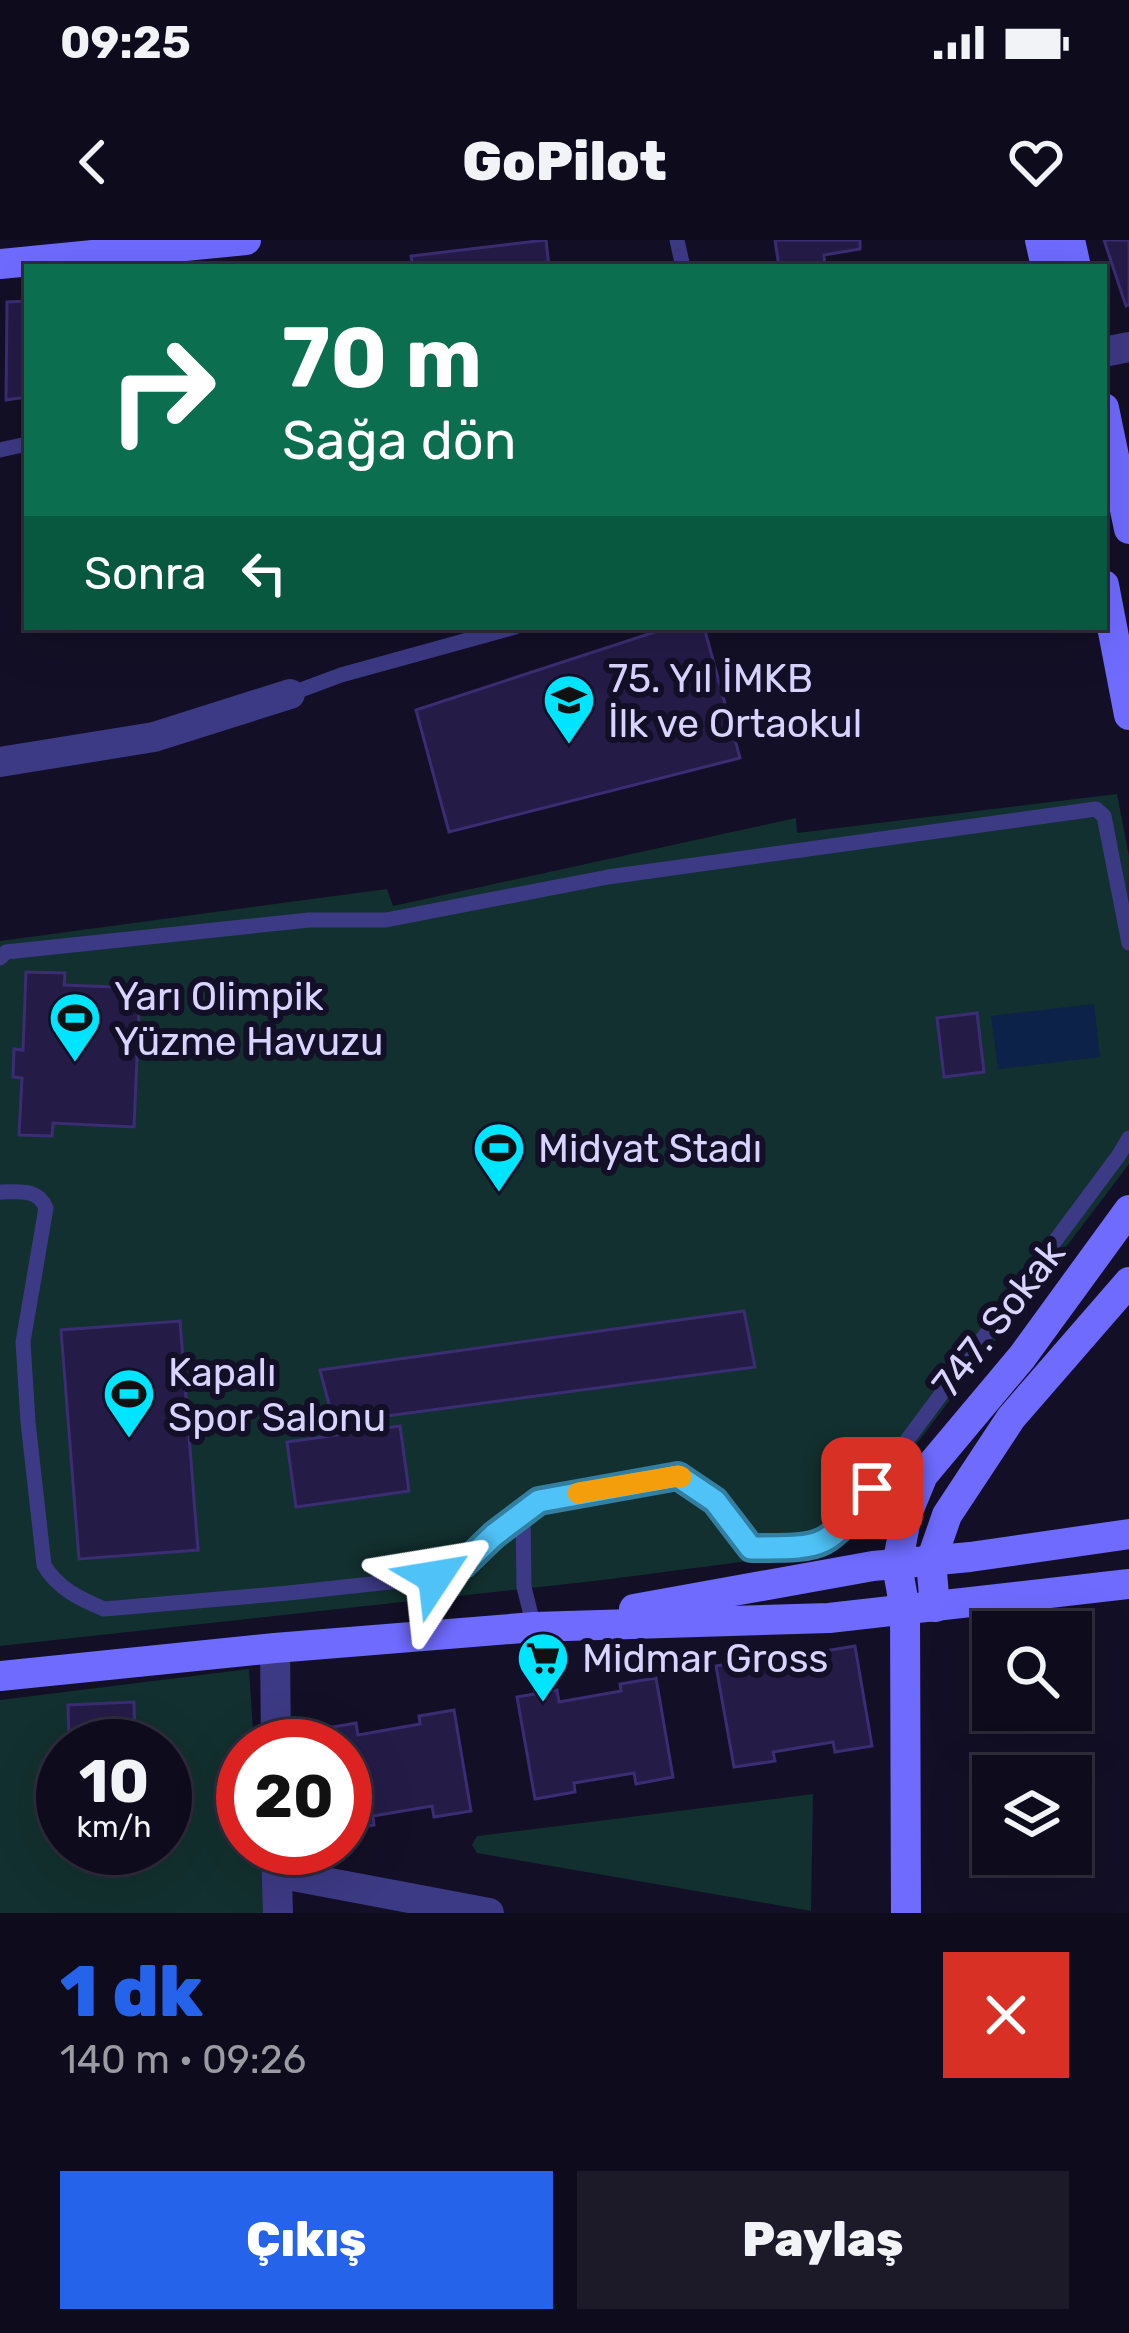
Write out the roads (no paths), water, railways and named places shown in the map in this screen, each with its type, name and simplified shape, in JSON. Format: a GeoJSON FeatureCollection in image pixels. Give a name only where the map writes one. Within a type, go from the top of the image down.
{"type":"FeatureCollection","features":[{"type":"Feature","properties":{"kind":"street"},"geometry":{"type":"LineString","coordinates":[[0,263],[139,245],[246,240]]}},
{"type":"Feature","properties":{"kind":"street"},"geometry":{"type":"LineString","coordinates":[[1107,423],[1129,530]]}},
{"type":"Feature","properties":{"kind":"street"},"geometry":{"type":"LineString","coordinates":[[1107,601],[1129,715]]}},
{"type":"Feature","properties":{"kind":"street"},"geometry":{"type":"LineString","coordinates":[[0,762],[154,737],[290,694]]}},
{"type":"Feature","properties":{"kind":"street","name":"747. Sokak"},"geometry":{"type":"LineString","coordinates":[[920,1608],[897,1565],[907,1514],[923,1475],[1022,1357],[1129,1210]]}},
{"type":"Feature","properties":{"kind":"street"},"geometry":{"type":"LineString","coordinates":[[906,1913],[920,1608],[946,1515],[1011,1418],[1129,1282]]}},
{"type":"Feature","properties":{"kind":"street"},"geometry":{"type":"LineString","coordinates":[[533,1627],[873,1566],[1129,1534]]}},
{"type":"Feature","properties":{"kind":"street"},"geometry":{"type":"LineString","coordinates":[[0,1676],[533,1627],[829,1618],[1129,1584]]}},
{"type":"Feature","properties":{"kind":"street"},"geometry":{"type":"LineString","coordinates":[[275,1648],[276,1719]]}},
{"type":"Feature","properties":{"kind":"street"},"geometry":{"type":"LineString","coordinates":[[277,1875],[278,1913]]}},
{"type":"Feature","properties":{"kind":"street"},"geometry":{"type":"LineString","coordinates":[[337,1875],[489,1913]]}},
{"type":"Feature","properties":{"kind":"lane"},"geometry":{"type":"LineString","coordinates":[[290,694],[504,630]]}},
{"type":"Feature","properties":{"kind":"lane"},"geometry":{"type":"LineString","coordinates":[[0,958],[6,952],[309,920],[386,920],[608,877],[1096,809],[1104,815],[1129,943]]}},
{"type":"Feature","properties":{"kind":"lane"},"geometry":{"type":"LineString","coordinates":[[0,1192],[32,1192],[46,1208],[23,1342],[44,1565],[52,1580],[104,1609],[435,1577],[464,1564],[539,1501],[678,1476],[715,1501],[751,1548],[809,1548],[844,1525],[1129,1138]]}},
{"type":"Feature","properties":{"kind":"lane"},"geometry":{"type":"LineString","coordinates":[[523,1512],[524,1587],[533,1627]]}},
{"type":"Feature","properties":{"kind":"water"},"geometry":{"type":"Polygon","coordinates":[[[1094,1004],[1100,1057],[998,1069],[991,1016],[1094,1004]]]}},
{"type":"Feature","properties":{"kind":"place","name":"75. Yıl İMKB İlk ve Ortaokul"},"geometry":{"type":"Point","coordinates":[569,746]}},
{"type":"Feature","properties":{"kind":"place","name":"Yarı Olimpik Yüzme Havuzu"},"geometry":{"type":"Point","coordinates":[75,1064]}},
{"type":"Feature","properties":{"kind":"place","name":"Midyat Stadı"},"geometry":{"type":"Point","coordinates":[499,1194]}},
{"type":"Feature","properties":{"kind":"place","name":"Kapalı Spor Salonu"},"geometry":{"type":"Point","coordinates":[129,1440]}},
{"type":"Feature","properties":{"kind":"place","name":"Midmar Gross"},"geometry":{"type":"Point","coordinates":[543,1704]}}]}
